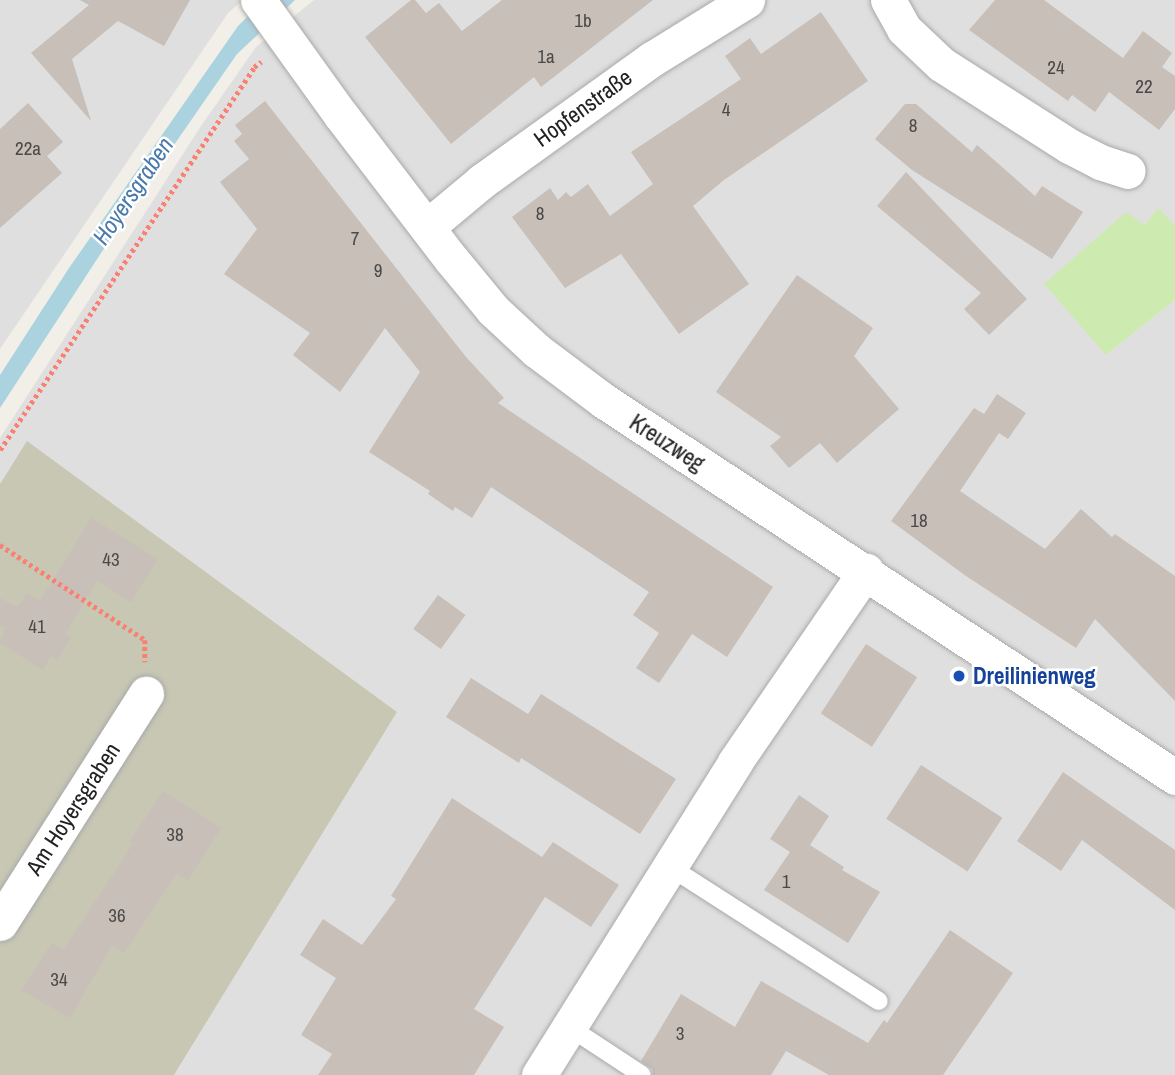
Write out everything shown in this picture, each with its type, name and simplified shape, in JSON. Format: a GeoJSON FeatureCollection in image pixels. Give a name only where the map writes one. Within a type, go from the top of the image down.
{"type":"FeatureCollection","features":[{"type":"Feature","properties":{"kind":"street","name":"Kreuzweg"},"geometry":{"type":"LineString","coordinates":[[258,0],[285,40],[427,228],[493,310],[536,350],[604,401],[866,571],[1175,777]]}},
{"type":"Feature","properties":{"kind":"street","name":"Hopfenstraße"},"geometry":{"type":"LineString","coordinates":[[427,228],[482,181],[641,67],[747,0]]}},
{"type":"Feature","properties":{"kind":"street"},"geometry":{"type":"LineString","coordinates":[[888,0],[904,29],[941,64],[1069,146],[1100,162],[1128,171]]}},
{"type":"Feature","properties":{"kind":"street"},"geometry":{"type":"LineString","coordinates":[[538,1075],[736,762],[866,571]]}},
{"type":"Feature","properties":{"kind":"street","name":"Am Hoyersgraben"},"geometry":{"type":"LineString","coordinates":[[0,923],[146,694]]}},
{"type":"Feature","properties":{"kind":"lane"},"geometry":{"type":"LineString","coordinates":[[670,867],[879,1001]]}},
{"type":"Feature","properties":{"kind":"lane"},"geometry":{"type":"LineString","coordinates":[[569,1027],[642,1075]]}},
{"type":"Feature","properties":{"kind":"path"},"geometry":{"type":"LineString","coordinates":[[0,450],[254,67],[285,40]]}},
{"type":"Feature","properties":{"kind":"path"},"geometry":{"type":"LineString","coordinates":[[0,545],[145,640],[146,694]]}},
{"type":"Feature","properties":{"kind":"shaded area"},"geometry":{"type":"Polygon","coordinates":[[[0,0],[243,0],[228,13],[0,349],[0,0]]]}},
{"type":"Feature","properties":{"kind":"shaded area"},"geometry":{"type":"Polygon","coordinates":[[[314,0],[1175,0],[1175,225],[1158,209],[1106,355],[1175,300],[1175,1075],[174,1075],[397,712],[28,442],[0,484],[0,438],[201,126],[256,47],[314,0]]]}},
{"type":"Feature","properties":{"kind":"shaded area"},"geometry":{"type":"Polygon","coordinates":[[[27,441],[397,712],[174,1075],[0,1075],[0,484],[27,441]]]}},
{"type":"Feature","properties":{"kind":"green space"},"geometry":{"type":"Polygon","coordinates":[[[1158,208],[1175,225],[1175,300],[1106,355],[1044,284],[1126,212],[1145,225],[1158,208]]]}},
{"type":"Feature","properties":{"kind":"water","name":"Hoyersgraben"},"geometry":{"type":"Polygon","coordinates":[[[264,0],[295,0],[237,54],[133,204],[0,408],[0,375],[69,268],[238,26],[264,0]]]}},
{"type":"Feature","properties":{"kind":"building"},"geometry":{"type":"Polygon","coordinates":[[[80,0],[190,0],[164,46],[118,21],[72,59],[91,121],[31,53],[89,5],[80,0]]]}},
{"type":"Feature","properties":{"kind":"building"},"geometry":{"type":"Polygon","coordinates":[[[411,0],[415,0],[426,13],[439,3],[462,31],[502,0],[653,0],[541,87],[534,77],[451,144],[365,37],[411,0]]]}},
{"type":"Feature","properties":{"kind":"building"},"geometry":{"type":"Polygon","coordinates":[[[995,0],[1044,0],[1123,58],[1143,31],[1172,53],[1162,67],[1175,76],[1175,109],[1159,130],[1109,92],[1095,112],[1072,95],[1068,101],[969,30],[995,0]]]}},
{"type":"Feature","properties":{"kind":"building"},"geometry":{"type":"Polygon","coordinates":[[[821,12],[868,81],[724,180],[693,206],[749,284],[679,334],[621,254],[565,288],[512,217],[550,188],[558,200],[566,192],[571,197],[588,184],[610,216],[653,184],[631,152],[741,79],[725,56],[750,38],[761,54],[821,12]]]}},
{"type":"Feature","properties":{"kind":"building"},"geometry":{"type":"Polygon","coordinates":[[[265,101],[466,357],[504,398],[498,403],[773,587],[727,657],[692,634],[659,683],[636,668],[659,633],[633,615],[649,592],[491,487],[472,518],[455,507],[453,511],[428,494],[430,491],[369,452],[420,372],[385,328],[340,392],[293,355],[310,333],[224,274],[257,229],[220,182],[249,159],[234,141],[242,134],[235,125],[265,101]]]}},
{"type":"Feature","properties":{"kind":"building"},"geometry":{"type":"Polygon","coordinates":[[[28,103],[63,142],[47,156],[62,173],[0,228],[0,129],[28,103]]]}},
{"type":"Feature","properties":{"kind":"building"},"geometry":{"type":"Polygon","coordinates":[[[905,104],[916,104],[972,152],[977,145],[1035,196],[1042,186],[1083,212],[1052,259],[912,170],[875,139],[905,104]]]}},
{"type":"Feature","properties":{"kind":"building"},"geometry":{"type":"Polygon","coordinates":[[[906,172],[1027,299],[989,335],[964,309],[981,293],[877,206],[906,172]]]}},
{"type":"Feature","properties":{"kind":"building"},"geometry":{"type":"Polygon","coordinates":[[[797,275],[873,328],[854,356],[899,409],[837,463],[820,443],[789,468],[770,446],[781,437],[716,392],[797,275]]]}},
{"type":"Feature","properties":{"kind":"building"},"geometry":{"type":"Polygon","coordinates":[[[997,394],[1026,413],[1008,439],[999,433],[960,491],[1045,549],[1081,509],[1112,537],[1115,534],[1175,576],[1175,701],[1095,619],[1076,648],[966,576],[891,521],[974,408],[984,414],[997,394]]]}},
{"type":"Feature","properties":{"kind":"building"},"geometry":{"type":"Polygon","coordinates":[[[91,518],[158,559],[131,602],[97,581],[65,634],[71,637],[57,660],[51,656],[43,670],[0,643],[5,628],[0,625],[0,598],[18,607],[27,593],[40,601],[91,518]]]}},
{"type":"Feature","properties":{"kind":"building"},"geometry":{"type":"Polygon","coordinates":[[[438,595],[466,615],[441,649],[413,629],[438,595]]]}},
{"type":"Feature","properties":{"kind":"building"},"geometry":{"type":"Polygon","coordinates":[[[866,644],[917,677],[872,747],[821,714],[866,644]]]}},
{"type":"Feature","properties":{"kind":"building"},"geometry":{"type":"Polygon","coordinates":[[[471,678],[528,714],[541,694],[676,779],[640,834],[521,758],[519,763],[446,717],[471,678]]]}},
{"type":"Feature","properties":{"kind":"building"},"geometry":{"type":"Polygon","coordinates":[[[921,765],[1002,818],[967,872],[886,819],[921,765]]]}},
{"type":"Feature","properties":{"kind":"building"},"geometry":{"type":"Polygon","coordinates":[[[1063,772],[1175,850],[1175,910],[1082,840],[1061,871],[1017,841],[1063,772]]]}},
{"type":"Feature","properties":{"kind":"building"},"geometry":{"type":"Polygon","coordinates":[[[163,791],[221,828],[188,880],[177,873],[124,953],[112,945],[70,1018],[21,990],[52,943],[63,950],[133,844],[129,842],[163,791]]]}},
{"type":"Feature","properties":{"kind":"building"},"geometry":{"type":"Polygon","coordinates":[[[799,795],[829,816],[810,845],[844,867],[842,870],[880,892],[848,943],[764,890],[790,852],[770,839],[799,795]]]}},
{"type":"Feature","properties":{"kind":"building"},"geometry":{"type":"Polygon","coordinates":[[[452,798],[542,857],[553,842],[619,885],[591,927],[545,897],[474,1009],[504,1027],[474,1075],[318,1075],[332,1054],[301,1035],[336,978],[300,955],[323,919],[362,945],[396,899],[391,896],[452,798]]]}},
{"type":"Feature","properties":{"kind":"building"},"geometry":{"type":"Polygon","coordinates":[[[950,930],[1013,973],[943,1075],[829,1075],[786,1051],[771,1075],[653,1075],[652,1069],[641,1061],[681,994],[735,1027],[761,981],[868,1043],[884,1020],[887,1023],[950,930]]]}},
{"type":"Feature","properties":{"kind":"place","name":"Dreilinienweg"},"geometry":{"type":"Point","coordinates":[959,676]}}]}
